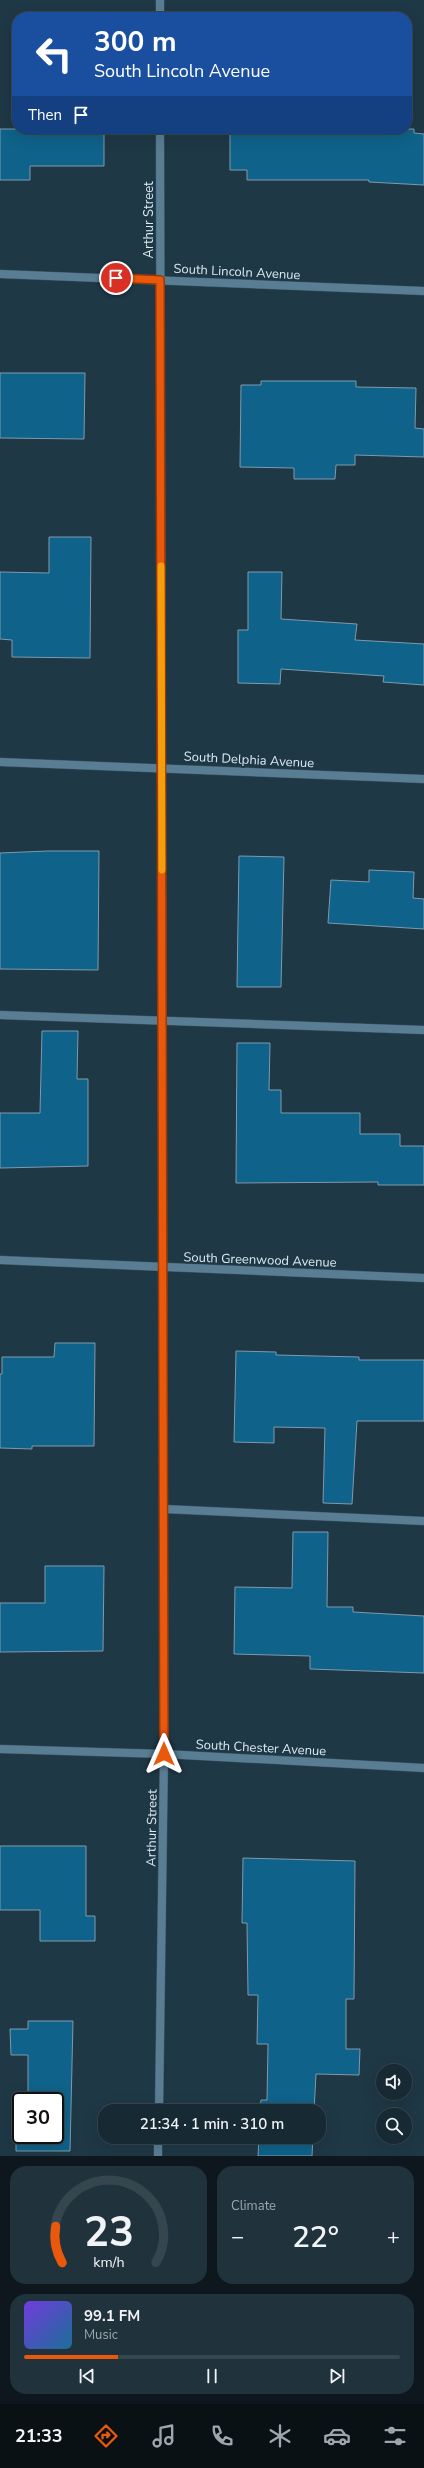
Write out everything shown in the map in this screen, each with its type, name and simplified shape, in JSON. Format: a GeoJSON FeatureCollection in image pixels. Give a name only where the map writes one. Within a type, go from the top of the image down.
{"type":"FeatureCollection","features":[{"type":"Feature","properties":{"kind":"street"},"geometry":{"type":"LineString","coordinates":[[160,0],[160,12]]}},
{"type":"Feature","properties":{"kind":"street","name":"Arthur Street"},"geometry":{"type":"LineString","coordinates":[[158,2104],[164,1754],[160,134]]}},
{"type":"Feature","properties":{"kind":"street","name":"South Lincoln Avenue"},"geometry":{"type":"LineString","coordinates":[[0,274],[424,292]]}},
{"type":"Feature","properties":{"kind":"street","name":"South Delphia Avenue"},"geometry":{"type":"LineString","coordinates":[[0,762],[162,767],[424,779]]}},
{"type":"Feature","properties":{"kind":"street"},"geometry":{"type":"LineString","coordinates":[[0,1015],[424,1030]]}},
{"type":"Feature","properties":{"kind":"street","name":"South Greenwood Avenue"},"geometry":{"type":"LineString","coordinates":[[0,1260],[424,1278]]}},
{"type":"Feature","properties":{"kind":"street"},"geometry":{"type":"LineString","coordinates":[[164,1509],[424,1521]]}},
{"type":"Feature","properties":{"kind":"street","name":"South Chester Avenue"},"geometry":{"type":"LineString","coordinates":[[0,1749],[164,1754],[424,1768]]}},
{"type":"Feature","properties":{"kind":"street"},"geometry":{"type":"LineString","coordinates":[[158,2144],[158,2156]]}},
{"type":"Feature","properties":{"kind":"building"},"geometry":{"type":"Polygon","coordinates":[[[0,129],[12,129],[12,134],[104,134],[104,166],[30,166],[30,180],[0,180],[0,129]]]}},
{"type":"Feature","properties":{"kind":"building"},"geometry":{"type":"Polygon","coordinates":[[[412,129],[414,129],[414,133],[424,134],[424,185],[369,182],[369,180],[247,180],[247,170],[230,170],[230,134],[412,134],[412,129]]]}},
{"type":"Feature","properties":{"kind":"building"},"geometry":{"type":"Polygon","coordinates":[[[0,373],[85,373],[84,439],[0,438],[0,373]]]}},
{"type":"Feature","properties":{"kind":"building"},"geometry":{"type":"Polygon","coordinates":[[[261,381],[356,381],[356,387],[416,388],[415,428],[424,429],[424,457],[355,455],[355,465],[336,465],[335,479],[294,479],[294,468],[240,467],[241,385],[261,385],[261,381]]]}},
{"type":"Feature","properties":{"kind":"building"},"geometry":{"type":"Polygon","coordinates":[[[49,537],[91,537],[90,658],[12,657],[12,640],[0,639],[0,572],[49,573],[49,537]]]}},
{"type":"Feature","properties":{"kind":"building"},"geometry":{"type":"Polygon","coordinates":[[[248,572],[282,572],[281,619],[357,624],[355,640],[424,644],[424,685],[383,682],[384,676],[281,669],[280,684],[238,683],[238,630],[248,630],[248,572]]]}},
{"type":"Feature","properties":{"kind":"building"},"geometry":{"type":"Polygon","coordinates":[[[99,851],[98,970],[0,969],[0,853],[99,851]]]}},
{"type":"Feature","properties":{"kind":"building"},"geometry":{"type":"Polygon","coordinates":[[[239,856],[284,857],[281,987],[237,987],[239,856]]]}},
{"type":"Feature","properties":{"kind":"building"},"geometry":{"type":"Polygon","coordinates":[[[369,870],[414,872],[413,898],[424,899],[424,929],[328,923],[331,880],[369,882],[369,870]]]}},
{"type":"Feature","properties":{"kind":"building"},"geometry":{"type":"Polygon","coordinates":[[[42,1031],[78,1031],[77,1079],[88,1079],[88,1166],[0,1168],[0,1113],[40,1113],[42,1031]]]}},
{"type":"Feature","properties":{"kind":"building"},"geometry":{"type":"Polygon","coordinates":[[[237,1043],[270,1043],[269,1090],[281,1090],[281,1113],[360,1113],[360,1134],[400,1134],[400,1146],[424,1146],[424,1185],[378,1185],[378,1182],[236,1183],[237,1043]]]}},
{"type":"Feature","properties":{"kind":"building"},"geometry":{"type":"Polygon","coordinates":[[[55,1343],[95,1343],[94,1446],[32,1446],[32,1449],[0,1448],[0,1374],[2,1374],[2,1357],[54,1357],[55,1343]]]}},
{"type":"Feature","properties":{"kind":"building"},"geometry":{"type":"Polygon","coordinates":[[[236,1351],[276,1352],[276,1355],[359,1357],[359,1360],[424,1360],[424,1421],[357,1421],[352,1504],[323,1503],[325,1428],[274,1427],[274,1443],[234,1442],[236,1351]]]}},
{"type":"Feature","properties":{"kind":"building"},"geometry":{"type":"Polygon","coordinates":[[[293,1532],[328,1532],[327,1607],[353,1607],[353,1612],[424,1616],[424,1673],[310,1669],[310,1656],[234,1654],[235,1587],[292,1588],[293,1532]]]}},
{"type":"Feature","properties":{"kind":"building"},"geometry":{"type":"Polygon","coordinates":[[[45,1566],[104,1566],[103,1651],[0,1652],[0,1603],[45,1603],[45,1566]]]}},
{"type":"Feature","properties":{"kind":"building"},"geometry":{"type":"Polygon","coordinates":[[[0,1846],[86,1846],[86,1916],[95,1916],[95,1941],[40,1941],[40,1910],[0,1910],[0,1846]]]}},
{"type":"Feature","properties":{"kind":"building"},"geometry":{"type":"Polygon","coordinates":[[[243,1858],[355,1861],[354,1999],[346,1999],[346,2049],[360,2049],[359,2075],[316,2074],[314,2104],[261,2104],[261,2100],[267,2100],[268,2044],[257,2044],[258,1995],[248,1995],[247,1923],[242,1923],[243,1858]]]}},
{"type":"Feature","properties":{"kind":"building"},"geometry":{"type":"Polygon","coordinates":[[[28,2021],[73,2021],[70,2151],[16,2151],[16,2144],[64,2144],[64,2092],[28,2092],[28,2055],[11,2055],[10,2029],[28,2029],[28,2021]]]}},
{"type":"Feature","properties":{"kind":"building"},"geometry":{"type":"Polygon","coordinates":[[[259,2144],[313,2144],[312,2156],[258,2156],[259,2144]]]}},
{"type":"Feature","properties":{"kind":"slow traffic"},"geometry":{"type":"LineString","coordinates":[[161,566],[162,870]]}},
{"type":"Feature","properties":{"kind":"route"},"geometry":{"type":"LineString","coordinates":[[116,278],[160,280],[164,1754]]}}]}
